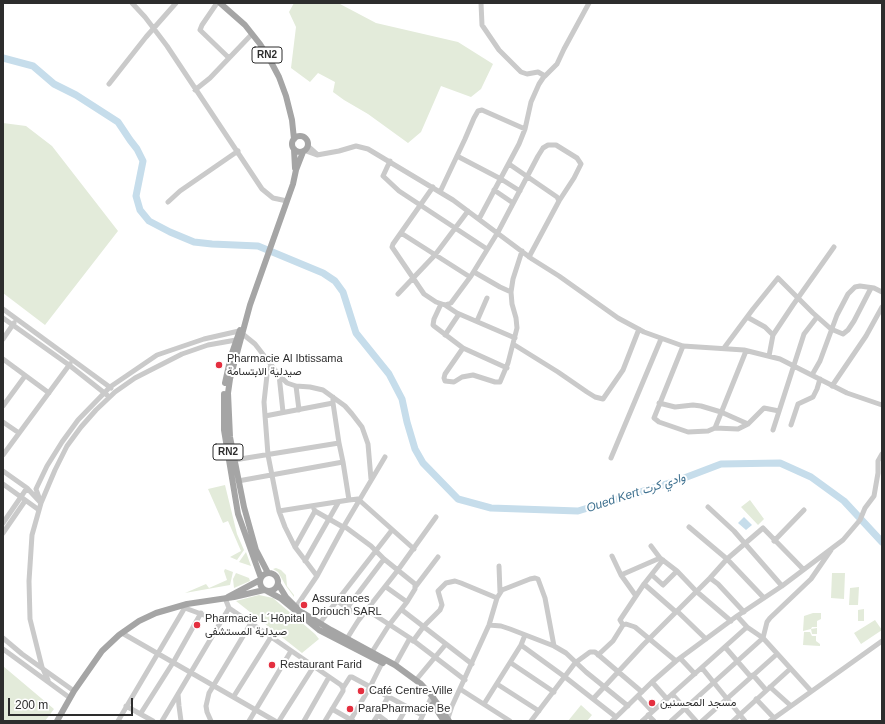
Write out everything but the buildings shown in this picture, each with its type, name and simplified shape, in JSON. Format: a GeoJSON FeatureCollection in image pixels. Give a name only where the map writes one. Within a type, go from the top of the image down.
{"type":"FeatureCollection","features":[{"type":"Feature","properties":{"kind":"main road","name":"RN2"},"geometry":{"type":"LineString","coordinates":[[220,3],[252,34],[270,60],[279,77],[286,96],[292,120],[294,139],[292,144],[296,170]]}},
{"type":"Feature","properties":{"kind":"main road","name":"RN2"},"geometry":{"type":"LineString","coordinates":[[292,120],[301,136],[306,138],[306,150],[296,170],[288,201],[244,326],[236,340],[228,367],[225,388],[223,412],[224,430],[238,514],[260,579],[261,587],[280,598],[319,630],[372,652],[431,697]]}},
{"type":"Feature","properties":{"kind":"main road"},"geometry":{"type":"LineString","coordinates":[[294,139],[301,136]]}},
{"type":"Feature","properties":{"kind":"main road"},"geometry":{"type":"LineString","coordinates":[[294,150],[298,152],[306,150]]}},
{"type":"Feature","properties":{"kind":"main road","name":"RN2"},"geometry":{"type":"LineString","coordinates":[[241,332],[228,393],[229,420],[238,481],[252,537],[256,550],[268,573],[276,576],[278,584],[286,597],[296,607],[319,624],[345,641],[383,661],[395,665],[416,680],[431,697],[447,720]]}},
{"type":"Feature","properties":{"kind":"main road"},"geometry":{"type":"LineString","coordinates":[[226,597],[260,579],[268,573]]}},
{"type":"Feature","properties":{"kind":"main road"},"geometry":{"type":"LineString","coordinates":[[56,721],[74,691],[102,651],[122,633],[139,622],[156,613],[226,597],[274,590],[278,584]]}},
{"type":"Feature","properties":{"kind":"street"},"geometry":{"type":"LineString","coordinates":[[132,3],[154,28],[265,192],[273,198],[288,201]]}},
{"type":"Feature","properties":{"kind":"street"},"geometry":{"type":"LineString","coordinates":[[109,84],[176,3]]}},
{"type":"Feature","properties":{"kind":"street"},"geometry":{"type":"LineString","coordinates":[[217,3],[200,30],[229,58]]}},
{"type":"Feature","properties":{"kind":"street"},"geometry":{"type":"LineString","coordinates":[[481,3],[482,25],[500,50],[521,72],[527,74],[538,72],[545,76]]}},
{"type":"Feature","properties":{"kind":"street"},"geometry":{"type":"LineString","coordinates":[[479,219],[509,164],[525,129],[532,98],[539,84],[557,64],[589,3]]}},
{"type":"Feature","properties":{"kind":"street"},"geometry":{"type":"LineString","coordinates":[[195,90],[210,78],[252,34]]}},
{"type":"Feature","properties":{"kind":"street"},"geometry":{"type":"LineString","coordinates":[[440,192],[478,111],[482,110],[525,129]]}},
{"type":"Feature","properties":{"kind":"street"},"geometry":{"type":"LineString","coordinates":[[507,368],[463,348],[433,324],[435,315],[443,304],[451,303],[474,272],[498,232],[543,148],[548,145],[556,145],[577,158],[580,162],[580,166],[559,201],[529,257]]}},
{"type":"Feature","properties":{"kind":"street"},"geometry":{"type":"LineString","coordinates":[[306,150],[317,155],[339,151],[350,147],[360,146],[368,149],[390,161],[468,210],[529,257],[565,280],[618,318],[661,339],[683,346],[724,348],[746,351],[784,360],[847,393],[882,405]]}},
{"type":"Feature","properties":{"kind":"street"},"geometry":{"type":"LineString","coordinates":[[168,202],[180,191],[238,151]]}},
{"type":"Feature","properties":{"kind":"street"},"geometry":{"type":"LineString","coordinates":[[457,156],[501,179],[520,191]]}},
{"type":"Feature","properties":{"kind":"street"},"geometry":{"type":"LineString","coordinates":[[390,161],[383,173],[384,177],[399,191],[487,249]]}},
{"type":"Feature","properties":{"kind":"street"},"geometry":{"type":"LineString","coordinates":[[509,164],[556,197],[559,201]]}},
{"type":"Feature","properties":{"kind":"street"},"geometry":{"type":"LineString","coordinates":[[434,188],[392,247],[424,294],[432,300],[443,304],[459,314],[515,338]]}},
{"type":"Feature","properties":{"kind":"street"},"geometry":{"type":"LineString","coordinates":[[494,190],[513,203]]}},
{"type":"Feature","properties":{"kind":"street"},"geometry":{"type":"LineString","coordinates":[[398,294],[435,255],[468,210]]}},
{"type":"Feature","properties":{"kind":"street"},"geometry":{"type":"LineString","coordinates":[[401,233],[470,277]]}},
{"type":"Feature","properties":{"kind":"street"},"geometry":{"type":"LineString","coordinates":[[769,356],[774,335],[834,247]]}},
{"type":"Feature","properties":{"kind":"street"},"geometry":{"type":"LineString","coordinates":[[463,348],[445,374],[444,378],[446,381],[454,382],[462,377],[474,375],[497,383],[502,379],[507,368],[515,338],[517,323],[512,304],[511,292],[514,273],[522,251]]}},
{"type":"Feature","properties":{"kind":"street"},"geometry":{"type":"LineString","coordinates":[[474,272],[511,292]]}},
{"type":"Feature","properties":{"kind":"street"},"geometry":{"type":"LineString","coordinates":[[724,348],[778,278],[817,317],[831,329],[840,334],[845,333],[858,314],[871,288]]}},
{"type":"Feature","properties":{"kind":"street"},"geometry":{"type":"LineString","coordinates":[[812,375],[822,355],[840,306],[852,289],[860,286],[882,292]]}},
{"type":"Feature","properties":{"kind":"street"},"geometry":{"type":"LineString","coordinates":[[477,321],[487,298]]}},
{"type":"Feature","properties":{"kind":"street"},"geometry":{"type":"LineString","coordinates":[[832,386],[866,336],[882,307]]}},
{"type":"Feature","properties":{"kind":"street"},"geometry":{"type":"LineString","coordinates":[[3,309],[115,392]]}},
{"type":"Feature","properties":{"kind":"street"},"geometry":{"type":"LineString","coordinates":[[445,335],[459,314]]}},
{"type":"Feature","properties":{"kind":"street"},"geometry":{"type":"LineString","coordinates":[[747,317],[765,327],[774,335]]}},
{"type":"Feature","properties":{"kind":"street"},"geometry":{"type":"LineString","coordinates":[[774,430],[804,334],[817,317]]}},
{"type":"Feature","properties":{"kind":"street"},"geometry":{"type":"LineString","coordinates":[[3,318],[42,345],[110,397]]}},
{"type":"Feature","properties":{"kind":"street"},"geometry":{"type":"LineString","coordinates":[[3,339],[17,319]]}},
{"type":"Feature","properties":{"kind":"street"},"geometry":{"type":"LineString","coordinates":[[513,344],[595,397],[602,399],[623,370],[639,329]]}},
{"type":"Feature","properties":{"kind":"street"},"geometry":{"type":"LineString","coordinates":[[41,502],[36,490],[47,466],[78,420],[110,387],[157,355],[204,339],[241,332],[255,344],[287,383],[296,386],[318,388],[352,414],[362,427],[366,436],[370,450],[371,479]]}},
{"type":"Feature","properties":{"kind":"street"},"geometry":{"type":"LineString","coordinates":[[612,458],[661,339]]}},
{"type":"Feature","properties":{"kind":"street"},"geometry":{"type":"LineString","coordinates":[[42,345],[46,340]]}},
{"type":"Feature","properties":{"kind":"street"},"geometry":{"type":"LineString","coordinates":[[48,680],[42,667],[30,619],[29,589],[32,535],[41,502],[67,446],[81,427],[115,392],[135,378],[182,354],[208,345],[236,340]]}},
{"type":"Feature","properties":{"kind":"street"},"geometry":{"type":"LineString","coordinates":[[683,346],[654,418],[659,422],[688,432],[708,431],[715,428],[738,429],[748,424],[764,408],[779,411]]}},
{"type":"Feature","properties":{"kind":"street"},"geometry":{"type":"LineString","coordinates":[[715,428],[746,351]]}},
{"type":"Feature","properties":{"kind":"street"},"geometry":{"type":"LineString","coordinates":[[3,359],[49,393]]}},
{"type":"Feature","properties":{"kind":"street"},"geometry":{"type":"LineString","coordinates":[[3,455],[72,360]]}},
{"type":"Feature","properties":{"kind":"street"},"geometry":{"type":"LineString","coordinates":[[271,365],[267,375],[265,388],[265,416],[268,455],[279,511],[295,547],[317,576]]}},
{"type":"Feature","properties":{"kind":"street"},"geometry":{"type":"LineString","coordinates":[[279,374],[283,412]]}},
{"type":"Feature","properties":{"kind":"street"},"geometry":{"type":"LineString","coordinates":[[3,406],[25,376]]}},
{"type":"Feature","properties":{"kind":"street"},"geometry":{"type":"LineString","coordinates":[[791,425],[798,404],[812,397],[817,389],[820,379]]}},
{"type":"Feature","properties":{"kind":"street"},"geometry":{"type":"LineString","coordinates":[[296,386],[299,410]]}},
{"type":"Feature","properties":{"kind":"street"},"geometry":{"type":"LineString","coordinates":[[265,416],[299,410],[333,400]]}},
{"type":"Feature","properties":{"kind":"street"},"geometry":{"type":"LineString","coordinates":[[333,400],[349,500]]}},
{"type":"Feature","properties":{"kind":"street"},"geometry":{"type":"LineString","coordinates":[[659,403],[675,406],[693,405],[721,412],[748,424]]}},
{"type":"Feature","properties":{"kind":"street"},"geometry":{"type":"LineString","coordinates":[[3,422],[19,433]]}},
{"type":"Feature","properties":{"kind":"street"},"geometry":{"type":"LineString","coordinates":[[234,460],[339,443]]}},
{"type":"Feature","properties":{"kind":"street"},"geometry":{"type":"LineString","coordinates":[[615,718],[652,682],[706,638],[782,586],[843,540],[860,520],[865,508],[874,496],[880,474],[878,461],[882,454]]}},
{"type":"Feature","properties":{"kind":"street"},"geometry":{"type":"LineString","coordinates":[[296,607],[317,576],[358,499],[384,457]]}},
{"type":"Feature","properties":{"kind":"street"},"geometry":{"type":"LineString","coordinates":[[238,481],[343,462]]}},
{"type":"Feature","properties":{"kind":"street"},"geometry":{"type":"LineString","coordinates":[[3,471],[27,488],[41,502]]}},
{"type":"Feature","properties":{"kind":"street"},"geometry":{"type":"LineString","coordinates":[[3,484],[39,510]]}},
{"type":"Feature","properties":{"kind":"street"},"geometry":{"type":"LineString","coordinates":[[3,523],[27,488]]}},
{"type":"Feature","properties":{"kind":"street"},"geometry":{"type":"LineString","coordinates":[[279,511],[314,509],[358,499],[414,549]]}},
{"type":"Feature","properties":{"kind":"street"},"geometry":{"type":"LineString","coordinates":[[3,533],[25,501]]}},
{"type":"Feature","properties":{"kind":"street"},"geometry":{"type":"LineString","coordinates":[[305,561],[338,503]]}},
{"type":"Feature","properties":{"kind":"street"},"geometry":{"type":"LineString","coordinates":[[708,507],[728,525],[782,586]]}},
{"type":"Feature","properties":{"kind":"street"},"geometry":{"type":"LineString","coordinates":[[314,509],[328,519],[343,526],[377,551],[384,559],[416,586]]}},
{"type":"Feature","properties":{"kind":"street"},"geometry":{"type":"LineString","coordinates":[[295,547],[314,509]]}},
{"type":"Feature","properties":{"kind":"street"},"geometry":{"type":"LineString","coordinates":[[774,541],[804,510]]}},
{"type":"Feature","properties":{"kind":"street"},"geometry":{"type":"LineString","coordinates":[[345,641],[361,617],[386,587],[436,518]]}},
{"type":"Feature","properties":{"kind":"street"},"geometry":{"type":"LineString","coordinates":[[689,527],[727,559],[764,598]]}},
{"type":"Feature","properties":{"kind":"street"},"geometry":{"type":"LineString","coordinates":[[593,698],[617,671],[677,612],[727,559],[763,528],[803,570]]}},
{"type":"Feature","properties":{"kind":"street"},"geometry":{"type":"LineString","coordinates":[[319,624],[392,530]]}},
{"type":"Feature","properties":{"kind":"street"},"geometry":{"type":"LineString","coordinates":[[650,546],[696,591],[731,621]]}},
{"type":"Feature","properties":{"kind":"street"},"geometry":{"type":"LineString","coordinates":[[671,721],[763,638],[767,622],[772,615],[811,579],[833,547]]}},
{"type":"Feature","properties":{"kind":"street"},"geometry":{"type":"LineString","coordinates":[[612,556],[621,575],[636,596]]}},
{"type":"Feature","properties":{"kind":"street"},"geometry":{"type":"LineString","coordinates":[[372,652],[389,625],[402,610],[416,586],[438,557]]}},
{"type":"Feature","properties":{"kind":"street"},"geometry":{"type":"LineString","coordinates":[[348,608],[384,559]]}},
{"type":"Feature","properties":{"kind":"street"},"geometry":{"type":"LineString","coordinates":[[623,625],[620,620],[662,559]]}},
{"type":"Feature","properties":{"kind":"street"},"geometry":{"type":"LineString","coordinates":[[621,575],[662,559]]}},
{"type":"Feature","properties":{"kind":"street"},"geometry":{"type":"LineString","coordinates":[[499,566],[500,592]]}},
{"type":"Feature","properties":{"kind":"street"},"geometry":{"type":"LineString","coordinates":[[652,575],[663,585],[677,571]]}},
{"type":"Feature","properties":{"kind":"street"},"geometry":{"type":"LineString","coordinates":[[710,578],[718,584],[744,612]]}},
{"type":"Feature","properties":{"kind":"street"},"geometry":{"type":"LineString","coordinates":[[447,720],[489,624],[497,598],[500,592],[505,588],[530,579],[538,579],[545,598],[554,646]]}},
{"type":"Feature","properties":{"kind":"street"},"geometry":{"type":"LineString","coordinates":[[395,665],[411,639],[441,608],[442,602],[438,591],[446,583],[456,581],[497,598]]}},
{"type":"Feature","properties":{"kind":"street"},"geometry":{"type":"LineString","coordinates":[[644,584],[706,638]]}},
{"type":"Feature","properties":{"kind":"street"},"geometry":{"type":"LineString","coordinates":[[386,587],[407,602]]}},
{"type":"Feature","properties":{"kind":"street"},"geometry":{"type":"LineString","coordinates":[[162,721],[228,608],[226,597]]}},
{"type":"Feature","properties":{"kind":"street"},"geometry":{"type":"LineString","coordinates":[[337,600],[361,617]]}},
{"type":"Feature","properties":{"kind":"street"},"geometry":{"type":"LineString","coordinates":[[118,721],[186,606],[220,621]]}},
{"type":"Feature","properties":{"kind":"street"},"geometry":{"type":"LineString","coordinates":[[228,608],[271,636],[341,685],[343,688]]}},
{"type":"Feature","properties":{"kind":"street"},"geometry":{"type":"LineString","coordinates":[[367,610],[411,639],[465,680]]}},
{"type":"Feature","properties":{"kind":"street"},"geometry":{"type":"LineString","coordinates":[[402,610],[472,664]]}},
{"type":"Feature","properties":{"kind":"street"},"geometry":{"type":"LineString","coordinates":[[141,714],[174,661],[201,613]]}},
{"type":"Feature","properties":{"kind":"street"},"geometry":{"type":"LineString","coordinates":[[737,616],[747,627],[763,638],[811,691]]}},
{"type":"Feature","properties":{"kind":"street"},"geometry":{"type":"LineString","coordinates":[[211,721],[206,712],[206,706],[213,685],[251,623]]}},
{"type":"Feature","properties":{"kind":"street"},"geometry":{"type":"LineString","coordinates":[[489,624],[501,626],[525,635],[554,646],[566,653],[575,663],[628,706]]}},
{"type":"Feature","properties":{"kind":"street"},"geometry":{"type":"LineString","coordinates":[[623,625],[632,625],[695,674]]}},
{"type":"Feature","properties":{"kind":"street"},"geometry":{"type":"LineString","coordinates":[[598,655],[613,641],[623,625]]}},
{"type":"Feature","properties":{"kind":"street"},"geometry":{"type":"LineString","coordinates":[[642,721],[747,627]]}},
{"type":"Feature","properties":{"kind":"street"},"geometry":{"type":"LineString","coordinates":[[122,633],[174,661],[190,672],[275,721]]}},
{"type":"Feature","properties":{"kind":"street"},"geometry":{"type":"LineString","coordinates":[[484,704],[511,663],[525,635]]}},
{"type":"Feature","properties":{"kind":"street"},"geometry":{"type":"LineString","coordinates":[[234,696],[271,636]]}},
{"type":"Feature","properties":{"kind":"street"},"geometry":{"type":"LineString","coordinates":[[3,638],[22,654],[74,691]]}},
{"type":"Feature","properties":{"kind":"street"},"geometry":{"type":"LineString","coordinates":[[756,700],[772,719],[882,641]]}},
{"type":"Feature","properties":{"kind":"street"},"geometry":{"type":"LineString","coordinates":[[416,680],[446,644]]}},
{"type":"Feature","properties":{"kind":"street"},"geometry":{"type":"LineString","coordinates":[[521,645],[593,698],[615,718],[622,721]]}},
{"type":"Feature","properties":{"kind":"street"},"geometry":{"type":"LineString","coordinates":[[725,647],[752,676],[790,706]]}},
{"type":"Feature","properties":{"kind":"street"},"geometry":{"type":"LineString","coordinates":[[3,649],[48,680],[70,698]]}},
{"type":"Feature","properties":{"kind":"street"},"geometry":{"type":"LineString","coordinates":[[249,721],[291,651]]}},
{"type":"Feature","properties":{"kind":"street"},"geometry":{"type":"LineString","coordinates":[[531,721],[575,663],[590,652],[595,652],[640,694],[654,721]]}},
{"type":"Feature","properties":{"kind":"street"},"geometry":{"type":"LineString","coordinates":[[702,721],[777,654]]}},
{"type":"Feature","properties":{"kind":"street"},"geometry":{"type":"LineString","coordinates":[[332,709],[352,721],[383,661]]}},
{"type":"Feature","properties":{"kind":"street"},"geometry":{"type":"LineString","coordinates":[[511,663],[554,692]]}},
{"type":"Feature","properties":{"kind":"street"},"geometry":{"type":"LineString","coordinates":[[279,721],[314,666]]}},
{"type":"Feature","properties":{"kind":"street"},"geometry":{"type":"LineString","coordinates":[[702,668],[745,721]]}},
{"type":"Feature","properties":{"kind":"street"},"geometry":{"type":"LineString","coordinates":[[733,721],[790,669]]}},
{"type":"Feature","properties":{"kind":"street"},"geometry":{"type":"LineString","coordinates":[[304,721],[329,677]]}},
{"type":"Feature","properties":{"kind":"street"},"geometry":{"type":"LineString","coordinates":[[325,721],[350,677],[422,715]]}},
{"type":"Feature","properties":{"kind":"street"},"geometry":{"type":"LineString","coordinates":[[652,682],[667,699]]}},
{"type":"Feature","properties":{"kind":"street"},"geometry":{"type":"LineString","coordinates":[[498,684],[539,711]]}},
{"type":"Feature","properties":{"kind":"street"},"geometry":{"type":"LineString","coordinates":[[460,689],[507,720]]}},
{"type":"Feature","properties":{"kind":"street"},"geometry":{"type":"LineString","coordinates":[[178,693],[181,721]]}},
{"type":"Feature","properties":{"kind":"street"},"geometry":{"type":"LineString","coordinates":[[672,694],[696,721]]}},
{"type":"Feature","properties":{"kind":"street"},"geometry":{"type":"LineString","coordinates":[[374,721],[388,697]]}},
{"type":"Feature","properties":{"kind":"street"},"geometry":{"type":"LineString","coordinates":[[420,721],[431,697]]}},
{"type":"Feature","properties":{"kind":"street"},"geometry":{"type":"LineString","coordinates":[[126,706],[153,721]]}},
{"type":"Feature","properties":{"kind":"street"},"geometry":{"type":"LineString","coordinates":[[399,721],[407,707]]}},
{"type":"Feature","properties":{"kind":"street"},"geometry":{"type":"LineString","coordinates":[[378,715],[386,721]]}},
{"type":"Feature","properties":{"kind":"green space"},"geometry":{"type":"Polygon","coordinates":[[[294,3],[340,4],[376,23],[458,42],[493,64],[481,89],[471,97],[441,86],[421,132],[408,143],[368,114],[333,92],[335,82],[318,73],[310,82],[291,68],[296,27],[289,12],[294,3]]]}},
{"type":"Feature","properties":{"kind":"green space"},"geometry":{"type":"Polygon","coordinates":[[[3,123],[26,126],[52,146],[118,231],[45,325],[3,293],[3,123]]]}},
{"type":"Feature","properties":{"kind":"green space"},"geometry":{"type":"Polygon","coordinates":[[[225,485],[237,534],[244,550],[237,560],[230,557],[241,551],[228,521],[223,523],[208,489],[225,485]]]}},
{"type":"Feature","properties":{"kind":"green space"},"geometry":{"type":"Polygon","coordinates":[[[750,500],[764,519],[758,525],[741,507],[750,500]]]}},
{"type":"Feature","properties":{"kind":"green space"},"geometry":{"type":"Polygon","coordinates":[[[246,552],[251,566],[239,562],[246,552]]]}},
{"type":"Feature","properties":{"kind":"green space"},"geometry":{"type":"Polygon","coordinates":[[[276,568],[281,570],[286,575],[287,586],[294,597],[278,572],[273,569],[276,568]]]}},
{"type":"Feature","properties":{"kind":"green space"},"geometry":{"type":"Polygon","coordinates":[[[225,569],[233,572],[230,585],[185,593],[206,584],[209,588],[227,580],[224,571],[225,569]]]}},
{"type":"Feature","properties":{"kind":"green space"},"geometry":{"type":"Polygon","coordinates":[[[236,573],[249,578],[250,581],[234,588],[233,579],[236,573]]]}},
{"type":"Feature","properties":{"kind":"green space"},"geometry":{"type":"Polygon","coordinates":[[[832,573],[845,573],[844,599],[831,598],[832,573]]]}},
{"type":"Feature","properties":{"kind":"green space"},"geometry":{"type":"Polygon","coordinates":[[[859,587],[858,605],[849,605],[850,588],[859,587]]]}},
{"type":"Feature","properties":{"kind":"green space"},"geometry":{"type":"Polygon","coordinates":[[[259,595],[273,598],[319,639],[302,653],[236,601],[259,595]]]}},
{"type":"Feature","properties":{"kind":"green space"},"geometry":{"type":"Polygon","coordinates":[[[864,609],[864,621],[858,621],[858,610],[864,609]]]}},
{"type":"Feature","properties":{"kind":"green space"},"geometry":{"type":"Polygon","coordinates":[[[813,613],[821,613],[821,619],[817,621],[817,627],[812,627],[811,629],[803,631],[804,616],[813,613]]]}},
{"type":"Feature","properties":{"kind":"green space"},"geometry":{"type":"Polygon","coordinates":[[[875,620],[882,630],[861,644],[854,633],[875,620]]]}},
{"type":"Feature","properties":{"kind":"green space"},"geometry":{"type":"Polygon","coordinates":[[[817,628],[817,634],[812,634],[811,629],[817,628]]]}},
{"type":"Feature","properties":{"kind":"green space"},"geometry":{"type":"Polygon","coordinates":[[[804,632],[810,632],[812,636],[816,636],[816,641],[820,644],[820,646],[803,645],[804,632]]]}},
{"type":"Feature","properties":{"kind":"green space"},"geometry":{"type":"Polygon","coordinates":[[[3,666],[54,709],[45,721],[3,721],[3,666]]]}},
{"type":"Feature","properties":{"kind":"green space"},"geometry":{"type":"Polygon","coordinates":[[[581,705],[592,715],[587,721],[568,721],[581,705]]]}},
{"type":"Feature","properties":{"kind":"water"},"geometry":{"type":"Polygon","coordinates":[[[744,517],[752,525],[746,530],[738,523],[744,517]]]}},
{"type":"Feature","properties":{"kind":"waterway","name":"Oued Kert وادي كرت"},"geometry":{"type":"LineString","coordinates":[[3,58],[33,66],[54,84],[76,95],[118,122],[137,149],[143,161],[136,196],[140,210],[149,221],[194,242],[258,246],[323,273],[335,281],[343,292],[356,333],[389,374],[402,399],[415,449],[423,463],[458,499],[491,508],[578,511],[679,480],[721,464],[780,463],[811,477],[844,501],[882,542]]}},
{"type":"Feature","properties":{"kind":"place","name":"Pharmacie Al Ibtissama صيدلية الابتسامة"},"geometry":{"type":"Point","coordinates":[219,365]}},
{"type":"Feature","properties":{"kind":"place","name":"Assurances Driouch SARL"},"geometry":{"type":"Point","coordinates":[304,605]}},
{"type":"Feature","properties":{"kind":"place","name":"Pharmacie L´Hôpital صيدلية المستشفى"},"geometry":{"type":"Point","coordinates":[197,625]}},
{"type":"Feature","properties":{"kind":"place","name":"Restaurant Farid"},"geometry":{"type":"Point","coordinates":[272,665]}},
{"type":"Feature","properties":{"kind":"place","name":"Café Centre-Ville"},"geometry":{"type":"Point","coordinates":[361,691]}},
{"type":"Feature","properties":{"kind":"place","name":"مسجد المحسنين"},"geometry":{"type":"Point","coordinates":[652,703]}},
{"type":"Feature","properties":{"kind":"place","name":"ParaPharmacie Be"},"geometry":{"type":"Point","coordinates":[350,709]}}]}
